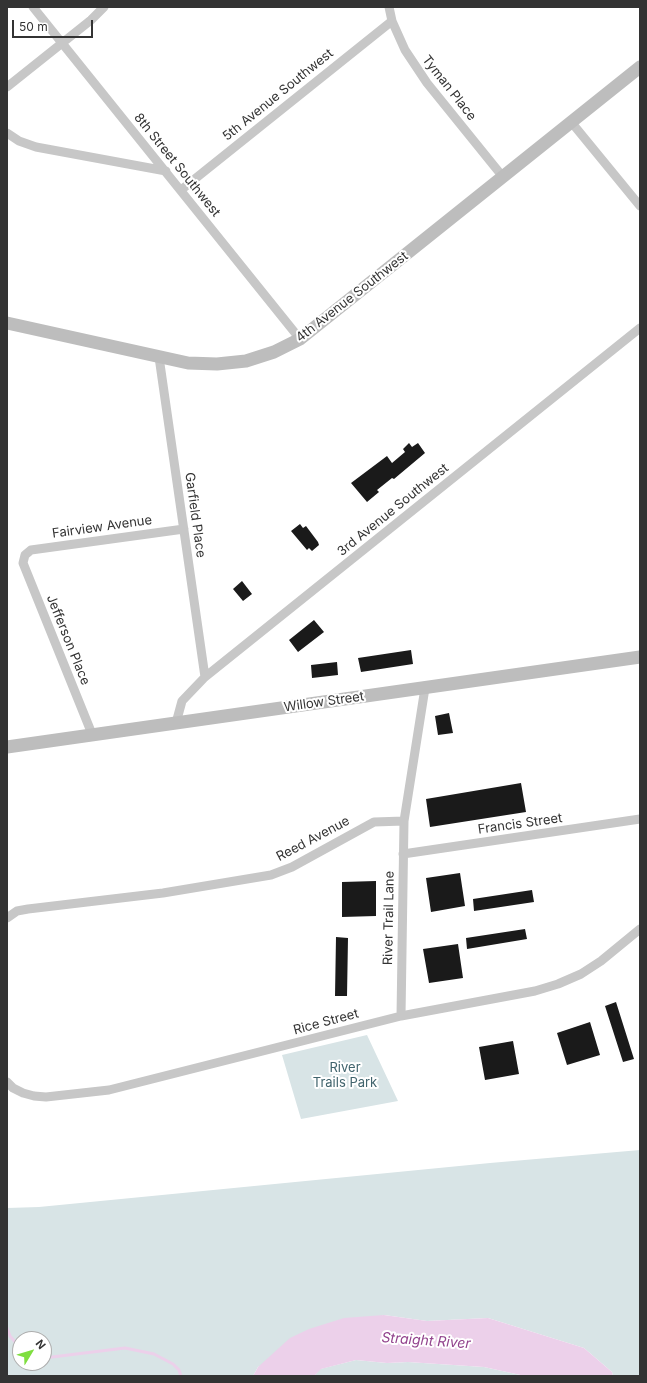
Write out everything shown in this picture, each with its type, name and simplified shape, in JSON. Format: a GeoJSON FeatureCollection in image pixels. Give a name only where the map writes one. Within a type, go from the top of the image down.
{"type":"FeatureCollection","features":[{"type":"Feature","properties":{"kind":"street","name":"8th Street Southwest"},"geometry":{"type":"LineString","coordinates":[[33,7],[300,339]]}},
{"type":"Feature","properties":{"kind":"street"},"geometry":{"type":"LineString","coordinates":[[7,87],[104,7]]}},
{"type":"Feature","properties":{"kind":"street","name":"Tyman Place"},"geometry":{"type":"LineString","coordinates":[[389,7],[392,21],[405,50],[427,83],[503,177]]}},
{"type":"Feature","properties":{"kind":"street","name":"5th Avenue Southwest"},"geometry":{"type":"LineString","coordinates":[[181,190],[392,21]]}},
{"type":"Feature","properties":{"kind":"street","name":"4th Avenue Southwest"},"geometry":{"type":"LineString","coordinates":[[7,323],[188,363],[217,364],[246,362],[274,352],[300,339],[640,68]]}},
{"type":"Feature","properties":{"kind":"street"},"geometry":{"type":"LineString","coordinates":[[572,123],[640,206]]}},
{"type":"Feature","properties":{"kind":"street"},"geometry":{"type":"LineString","coordinates":[[7,134],[19,141],[36,147],[166,171]]}},
{"type":"Feature","properties":{"kind":"street","name":"3rd Avenue Southwest"},"geometry":{"type":"LineString","coordinates":[[176,723],[182,700],[205,677],[640,328]]}},
{"type":"Feature","properties":{"kind":"street","name":"Garfield Place"},"geometry":{"type":"LineString","coordinates":[[160,357],[205,677]]}},
{"type":"Feature","properties":{"kind":"street","name":"Fairview Avenue"},"geometry":{"type":"LineString","coordinates":[[25,555],[31,550],[184,529]]}},
{"type":"Feature","properties":{"kind":"street","name":"Jefferson Place"},"geometry":{"type":"LineString","coordinates":[[25,555],[23,563],[92,734]]}},
{"type":"Feature","properties":{"kind":"street","name":"Willow Street"},"geometry":{"type":"LineString","coordinates":[[7,747],[640,657]]}},
{"type":"Feature","properties":{"kind":"street"},"geometry":{"type":"LineString","coordinates":[[404,821],[425,688]]}},
{"type":"Feature","properties":{"kind":"street","name":"Francis Street"},"geometry":{"type":"LineString","coordinates":[[403,854],[640,819]]}},
{"type":"Feature","properties":{"kind":"street","name":"River Trail Lane"},"geometry":{"type":"LineString","coordinates":[[401,1016],[404,821]]}},
{"type":"Feature","properties":{"kind":"street","name":"Reed Avenue"},"geometry":{"type":"LineString","coordinates":[[7,918],[17,912],[28,909],[163,893],[271,875],[299,864],[374,822],[404,821]]}},
{"type":"Feature","properties":{"kind":"street","name":"Rice Street"},"geometry":{"type":"LineString","coordinates":[[7,1082],[13,1088],[34,1096],[46,1097],[109,1090],[401,1016],[535,990],[558,984],[581,974],[601,961],[640,929]]}},
{"type":"Feature","properties":{"kind":"green space","name":"River Trails Park"},"geometry":{"type":"Polygon","coordinates":[[[367,1035],[398,1101],[301,1119],[282,1055],[367,1035]]]}},
{"type":"Feature","properties":{"kind":"green space"},"geometry":{"type":"Polygon","coordinates":[[[640,1150],[640,1376],[613,1376],[612,1372],[584,1348],[488,1318],[427,1321],[384,1315],[258,1367],[253,1376],[7,1376],[7,1208],[39,1207],[490,1163],[640,1150]]]}},
{"type":"Feature","properties":{"kind":"green space"},"geometry":{"type":"Polygon","coordinates":[[[356,1360],[387,1363],[408,1362],[484,1367],[525,1376],[314,1376],[320,1369],[356,1360]]]}},
{"type":"Feature","properties":{"kind":"water","name":"Straight River"},"geometry":{"type":"Polygon","coordinates":[[[384,1315],[427,1321],[488,1318],[584,1348],[612,1372],[613,1376],[525,1376],[484,1367],[408,1362],[387,1363],[356,1360],[321,1369],[314,1376],[253,1376],[258,1367],[290,1338],[309,1329],[344,1318],[384,1315]]]}},
{"type":"Feature","properties":{"kind":"building"},"geometry":{"type":"Polygon","coordinates":[[[409,443],[412,447],[418,443],[425,453],[394,479],[392,478],[377,490],[379,492],[367,502],[351,483],[387,456],[392,463],[405,452],[403,449],[409,443]]]}},
{"type":"Feature","properties":{"kind":"building"},"geometry":{"type":"Polygon","coordinates":[[[300,524],[303,528],[306,526],[318,542],[319,545],[312,551],[309,548],[307,550],[291,531],[300,524]]]}},
{"type":"Feature","properties":{"kind":"building"},"geometry":{"type":"Polygon","coordinates":[[[242,581],[252,594],[243,601],[233,589],[242,581]]]}},
{"type":"Feature","properties":{"kind":"building"},"geometry":{"type":"Polygon","coordinates":[[[314,620],[324,632],[298,652],[289,640],[314,620]]]}},
{"type":"Feature","properties":{"kind":"building"},"geometry":{"type":"Polygon","coordinates":[[[411,650],[413,664],[361,672],[358,658],[411,650]]]}},
{"type":"Feature","properties":{"kind":"building"},"geometry":{"type":"Polygon","coordinates":[[[337,662],[338,675],[312,678],[311,665],[337,662]]]}},
{"type":"Feature","properties":{"kind":"building"},"geometry":{"type":"Polygon","coordinates":[[[449,713],[453,733],[438,735],[435,716],[449,713]]]}},
{"type":"Feature","properties":{"kind":"building"},"geometry":{"type":"Polygon","coordinates":[[[521,783],[526,812],[430,827],[426,799],[521,783]]]}},
{"type":"Feature","properties":{"kind":"building"},"geometry":{"type":"Polygon","coordinates":[[[460,873],[465,906],[431,912],[426,878],[460,873]]]}},
{"type":"Feature","properties":{"kind":"building"},"geometry":{"type":"Polygon","coordinates":[[[376,881],[376,916],[342,917],[342,882],[376,881]]]}},
{"type":"Feature","properties":{"kind":"building"},"geometry":{"type":"Polygon","coordinates":[[[532,890],[534,902],[474,911],[473,899],[532,890]]]}},
{"type":"Feature","properties":{"kind":"building"},"geometry":{"type":"Polygon","coordinates":[[[525,929],[527,939],[467,949],[466,938],[525,929]]]}},
{"type":"Feature","properties":{"kind":"building"},"geometry":{"type":"Polygon","coordinates":[[[336,937],[348,938],[347,996],[335,996],[336,937]]]}},
{"type":"Feature","properties":{"kind":"building"},"geometry":{"type":"Polygon","coordinates":[[[458,944],[463,978],[429,983],[423,949],[458,944]]]}},
{"type":"Feature","properties":{"kind":"building"},"geometry":{"type":"Polygon","coordinates":[[[616,1002],[634,1059],[623,1062],[605,1006],[616,1002]]]}},
{"type":"Feature","properties":{"kind":"building"},"geometry":{"type":"Polygon","coordinates":[[[590,1022],[600,1055],[567,1065],[557,1033],[590,1022]]]}},
{"type":"Feature","properties":{"kind":"building"},"geometry":{"type":"Polygon","coordinates":[[[513,1041],[519,1074],[485,1080],[479,1047],[513,1041]]]}},
{"type":"Feature","properties":{"kind":"waterway"},"geometry":{"type":"LineString","coordinates":[[7,1328],[12,1338]]}},
{"type":"Feature","properties":{"kind":"waterway"},"geometry":{"type":"LineString","coordinates":[[52,1357],[125,1348],[154,1354],[173,1364],[179,1370],[181,1376]]}}]}
